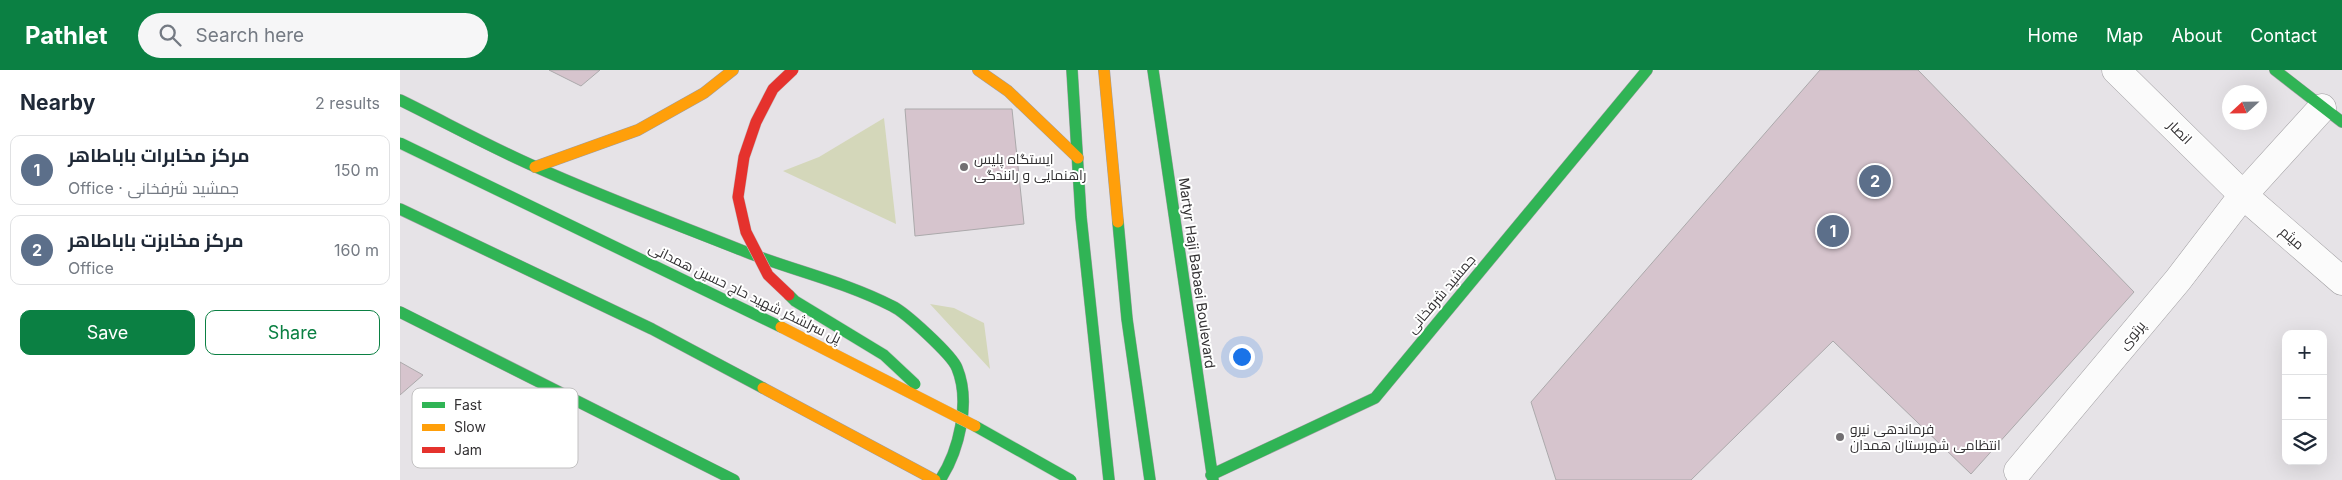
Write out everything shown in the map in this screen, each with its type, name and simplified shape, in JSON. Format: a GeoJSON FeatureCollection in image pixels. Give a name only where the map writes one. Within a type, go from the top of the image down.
{"type":"FeatureCollection","features":[{"type":"Feature","properties":{"kind":"main road"},"geometry":{"type":"LineString","coordinates":[[535,167],[638,130],[704,93],[733,70]]}},
{"type":"Feature","properties":{"kind":"main road"},"geometry":{"type":"LineString","coordinates":[[793,70],[773,89],[756,122],[744,157],[738,197],[746,232],[768,275],[794,301],[884,355],[940,408]]}},
{"type":"Feature","properties":{"kind":"main road"},"geometry":{"type":"LineString","coordinates":[[978,70],[1008,91],[1078,158]]}},
{"type":"Feature","properties":{"kind":"main road"},"geometry":{"type":"LineString","coordinates":[[1072,70],[1081,216],[1109,480]]}},
{"type":"Feature","properties":{"kind":"main road"},"geometry":{"type":"LineString","coordinates":[[1104,70],[1127,319],[1150,480]]}},
{"type":"Feature","properties":{"kind":"main road","name":"Martyr Haji Babaei Boulevard"},"geometry":{"type":"LineString","coordinates":[[1152,70],[1214,478]]}},
{"type":"Feature","properties":{"kind":"main road","name":"جمشید شرفخانی"},"geometry":{"type":"LineString","coordinates":[[1214,478],[1374,398],[1647,70]]}},
{"type":"Feature","properties":{"kind":"main road"},"geometry":{"type":"LineString","coordinates":[[2275,70],[2332,115]]}},
{"type":"Feature","properties":{"kind":"main road"},"geometry":{"type":"LineString","coordinates":[[400,100],[535,167],[755,255],[846,285],[894,307],[935,342],[957,367],[963,398],[960,434],[949,466],[940,480]]}},
{"type":"Feature","properties":{"kind":"main road","name":"پل سرلشکر شهید حاج حسین همدانی"},"geometry":{"type":"LineString","coordinates":[[400,143],[547,212],[940,408],[1019,449],[1071,480]]}},
{"type":"Feature","properties":{"kind":"main road"},"geometry":{"type":"LineString","coordinates":[[400,209],[652,329],[935,480]]}},
{"type":"Feature","properties":{"kind":"main road"},"geometry":{"type":"LineString","coordinates":[[400,312],[551,388]]}},
{"type":"Feature","properties":{"kind":"main road"},"geometry":{"type":"LineString","coordinates":[[578,402],[734,480]]}},
{"type":"Feature","properties":{"kind":"street","name":"انصار"},"geometry":{"type":"LineString","coordinates":[[2116,70],[2243,195]]}},
{"type":"Feature","properties":{"kind":"street","name":"پرتوی"},"geometry":{"type":"LineString","coordinates":[[2018,471],[2178,280],[2243,195],[2332,115]]}},
{"type":"Feature","properties":{"kind":"street","name":"میثم"},"geometry":{"type":"LineString","coordinates":[[2243,195],[2342,281]]}},
{"type":"Feature","properties":{"kind":"green space"},"geometry":{"type":"Polygon","coordinates":[[[884,118],[896,224],[783,171],[819,157],[884,118]]]}},
{"type":"Feature","properties":{"kind":"green space"},"geometry":{"type":"Polygon","coordinates":[[[930,304],[954,308],[984,323],[990,369],[930,304]]]}},
{"type":"Feature","properties":{"kind":"building"},"geometry":{"type":"Polygon","coordinates":[[[549,70],[600,70],[581,86],[549,70]]]}},
{"type":"Feature","properties":{"kind":"building"},"geometry":{"type":"Polygon","coordinates":[[[1820,70],[1918,70],[2134,292],[1971,474],[1833,341],[1691,480],[1556,480],[1531,402],[1820,70]]]}},
{"type":"Feature","properties":{"kind":"building","name":"ایستگاه پلیس راهنمایی و رانندگی"},"geometry":{"type":"Polygon","coordinates":[[[905,109],[1012,109],[1024,224],[915,236],[905,109]]]}},
{"type":"Feature","properties":{"kind":"building"},"geometry":{"type":"Polygon","coordinates":[[[400,362],[423,375],[400,395],[400,362]]]}},
{"type":"Feature","properties":{"kind":"traffic: fast"},"geometry":{"type":"LineString","coordinates":[[1072,70],[1081,217],[1109,480]]}},
{"type":"Feature","properties":{"kind":"traffic: fast"},"geometry":{"type":"LineString","coordinates":[[1153,70],[1213,480]]}},
{"type":"Feature","properties":{"kind":"traffic: fast"},"geometry":{"type":"LineString","coordinates":[[1211,475],[1375,398],[1647,70]]}},
{"type":"Feature","properties":{"kind":"traffic: fast"},"geometry":{"type":"LineString","coordinates":[[2275,70],[2342,122]]}},
{"type":"Feature","properties":{"kind":"traffic: fast"},"geometry":{"type":"LineString","coordinates":[[400,100],[536,167],[764,259],[856,290],[892,306],[907,316],[947,354],[957,368],[961,381],[963,396],[961,426],[953,455],[940,480]]}},
{"type":"Feature","properties":{"kind":"traffic: fast"},"geometry":{"type":"LineString","coordinates":[[400,143],[781,327]]}},
{"type":"Feature","properties":{"kind":"traffic: fast"},"geometry":{"type":"LineString","coordinates":[[400,209],[652,329],[763,388]]}},
{"type":"Feature","properties":{"kind":"traffic: fast"},"geometry":{"type":"LineString","coordinates":[[1118,222],[1127,319],[1150,480]]}},
{"type":"Feature","properties":{"kind":"traffic: fast"},"geometry":{"type":"LineString","coordinates":[[789,295],[795,301],[884,355],[915,384]]}},
{"type":"Feature","properties":{"kind":"traffic: fast"},"geometry":{"type":"LineString","coordinates":[[400,312],[551,388]]}},
{"type":"Feature","properties":{"kind":"traffic: fast"},"geometry":{"type":"LineString","coordinates":[[578,402],[734,480]]}},
{"type":"Feature","properties":{"kind":"traffic: fast"},"geometry":{"type":"LineString","coordinates":[[975,426],[1071,480]]}},
{"type":"Feature","properties":{"kind":"traffic: slow"},"geometry":{"type":"LineString","coordinates":[[535,167],[638,130],[704,93],[733,70]]}},
{"type":"Feature","properties":{"kind":"traffic: slow"},"geometry":{"type":"LineString","coordinates":[[978,70],[1008,91],[1078,158]]}},
{"type":"Feature","properties":{"kind":"traffic: slow"},"geometry":{"type":"LineString","coordinates":[[1104,70],[1118,222]]}},
{"type":"Feature","properties":{"kind":"traffic: slow"},"geometry":{"type":"LineString","coordinates":[[781,327],[975,426]]}},
{"type":"Feature","properties":{"kind":"traffic: slow"},"geometry":{"type":"LineString","coordinates":[[763,388],[935,480]]}},
{"type":"Feature","properties":{"kind":"traffic: jam"},"geometry":{"type":"LineString","coordinates":[[789,295],[768,275],[746,232],[738,197],[744,157],[756,122],[773,89],[793,70]]}},
{"type":"Feature","properties":{"kind":"place","name":"ایستگاه پلیس راهنمایی و رانندگی"},"geometry":{"type":"Point","coordinates":[964,167]}},
{"type":"Feature","properties":{"kind":"place","name":"مرکز مخابزت باباطاهر"},"geometry":{"type":"Point","coordinates":[1875,181]}},
{"type":"Feature","properties":{"kind":"place","name":"مرکز مخابرات باباطاهر"},"geometry":{"type":"Point","coordinates":[1833,231]}},
{"type":"Feature","properties":{"kind":"place","name":"فرماندهی نیرو انتظامی شهرستان همدان"},"geometry":{"type":"Point","coordinates":[1840,437]}}]}
